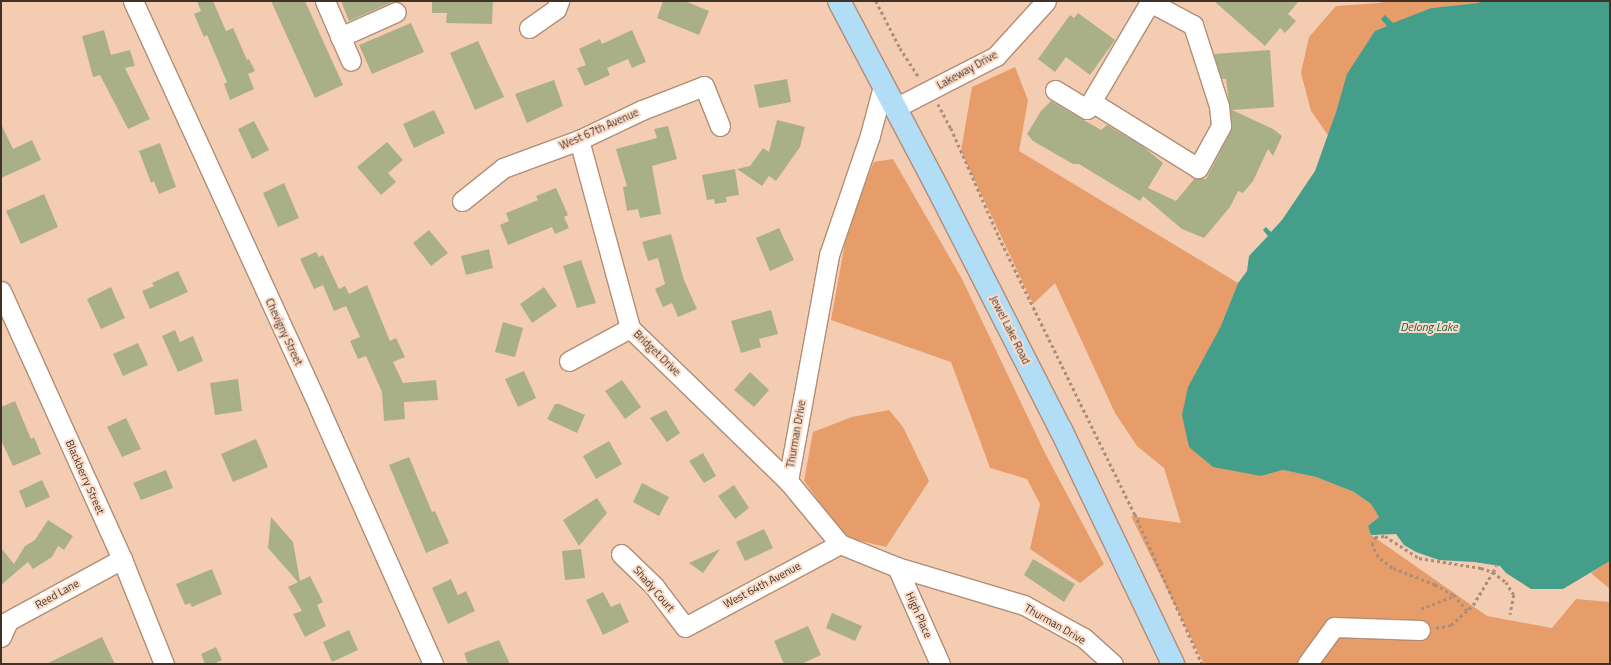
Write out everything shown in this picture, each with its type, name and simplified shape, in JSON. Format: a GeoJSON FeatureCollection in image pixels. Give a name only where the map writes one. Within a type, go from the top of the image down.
{"type":"FeatureCollection","features":[{"type":"Feature","properties":{"kind":"main road","name":"Jewel Lake Road"},"geometry":{"type":"LineString","coordinates":[[839,1],[1061,430],[1173,664]]}},
{"type":"Feature","properties":{"kind":"street","name":"Chevigny Street"},"geometry":{"type":"LineString","coordinates":[[133,1],[320,410],[433,664]]}},
{"type":"Feature","properties":{"kind":"street"},"geometry":{"type":"LineString","coordinates":[[325,1],[351,61]]}},
{"type":"Feature","properties":{"kind":"street"},"geometry":{"type":"LineString","coordinates":[[529,28],[556,9],[560,1]]}},
{"type":"Feature","properties":{"kind":"street","name":"Lakeway Drive"},"geometry":{"type":"LineString","coordinates":[[895,108],[996,56],[1046,1]]}},
{"type":"Feature","properties":{"kind":"street"},"geometry":{"type":"LineString","coordinates":[[1055,90],[1087,109],[1150,1],[1193,25],[1219,106],[1221,126],[1198,168],[1092,102]]}},
{"type":"Feature","properties":{"kind":"street"},"geometry":{"type":"LineString","coordinates":[[340,36],[396,12]]}},
{"type":"Feature","properties":{"kind":"street","name":"West 67th Avenue"},"geometry":{"type":"LineString","coordinates":[[462,201],[503,168],[579,140],[642,110],[704,86],[720,126]]}},
{"type":"Feature","properties":{"kind":"street","name":"Thurman Drive"},"geometry":{"type":"LineString","coordinates":[[883,86],[870,135],[829,255],[788,481],[840,544],[897,567],[1024,605],[1084,638],[1113,664]]}},
{"type":"Feature","properties":{"kind":"street","name":"Bridget Drive"},"geometry":{"type":"LineString","coordinates":[[579,140],[630,328],[788,481]]}},
{"type":"Feature","properties":{"kind":"street","name":"Blackberry Street"},"geometry":{"type":"LineString","coordinates":[[2,294],[122,559],[164,664]]}},
{"type":"Feature","properties":{"kind":"street"},"geometry":{"type":"LineString","coordinates":[[569,361],[630,328]]}},
{"type":"Feature","properties":{"kind":"street","name":"West 64th Avenue"},"geometry":{"type":"LineString","coordinates":[[685,627],[840,544]]}},
{"type":"Feature","properties":{"kind":"street","name":"Shady Court"},"geometry":{"type":"LineString","coordinates":[[621,554],[654,586],[685,627]]}},
{"type":"Feature","properties":{"kind":"street","name":"Reed Lane"},"geometry":{"type":"LineString","coordinates":[[1,637],[8,621],[122,559]]}},
{"type":"Feature","properties":{"kind":"street","name":"High Place"},"geometry":{"type":"LineString","coordinates":[[897,567],[940,664]]}},
{"type":"Feature","properties":{"kind":"street"},"geometry":{"type":"LineString","coordinates":[[1307,664],[1334,627],[1420,630]]}},
{"type":"Feature","properties":{"kind":"path"},"geometry":{"type":"LineString","coordinates":[[876,1],[900,48],[940,107],[951,128],[984,205],[1135,514],[1202,664]]}},
{"type":"Feature","properties":{"kind":"path"},"geometry":{"type":"LineString","coordinates":[[1467,611],[1454,596],[1435,585],[1392,568],[1378,557],[1372,545],[1376,538],[1385,536],[1419,558],[1480,568],[1493,572],[1506,582],[1514,596],[1510,615]]}},
{"type":"Feature","properties":{"kind":"path"},"geometry":{"type":"LineString","coordinates":[[1420,630],[1451,625],[1473,605],[1496,566]]}},
{"type":"Feature","properties":{"kind":"path"},"geometry":{"type":"LineString","coordinates":[[1421,610],[1454,596]]}},
{"type":"Feature","properties":{"kind":"shaded area"},"geometry":{"type":"Polygon","coordinates":[[[1389,1],[1481,1],[1478,3],[1431,8],[1375,31],[1337,109],[1328,135],[1311,111],[1301,73],[1309,37],[1336,6],[1389,1]]]}},
{"type":"Feature","properties":{"kind":"shaded area"},"geometry":{"type":"Polygon","coordinates":[[[1015,67],[1028,100],[1019,151],[1238,283],[1220,328],[1261,476],[1283,470],[1316,477],[1354,492],[1371,504],[1379,517],[1368,526],[1371,535],[1487,616],[1552,628],[1576,599],[1610,602],[1610,664],[1204,664],[1131,516],[1181,523],[1164,468],[1137,446],[1115,413],[1055,283],[1033,304],[961,151],[972,87],[1015,67]]]}},
{"type":"Feature","properties":{"kind":"shaded area"},"geometry":{"type":"Polygon","coordinates":[[[893,159],[962,279],[1045,453],[1104,564],[1080,583],[1030,549],[1040,504],[1027,479],[990,468],[951,362],[831,320],[849,221],[874,162],[893,159]]]}},
{"type":"Feature","properties":{"kind":"shaded area"},"geometry":{"type":"Polygon","coordinates":[[[889,410],[903,427],[929,481],[886,547],[845,537],[804,481],[813,432],[852,417],[889,410]]]}},
{"type":"Feature","properties":{"kind":"shaded area"},"geometry":{"type":"Polygon","coordinates":[[[1610,561],[1610,589],[1591,573],[1610,561]]]}},
{"type":"Feature","properties":{"kind":"water","name":"Delong Lake"},"geometry":{"type":"Polygon","coordinates":[[[1481,1],[1610,1],[1610,561],[1563,589],[1531,589],[1506,573],[1500,566],[1474,562],[1439,560],[1416,552],[1404,545],[1396,534],[1371,535],[1368,526],[1379,517],[1371,504],[1354,492],[1316,477],[1283,470],[1261,476],[1213,467],[1189,447],[1182,415],[1188,387],[1220,328],[1238,283],[1247,271],[1249,256],[1268,236],[1263,230],[1266,227],[1271,232],[1282,220],[1315,171],[1337,109],[1347,74],[1375,31],[1387,26],[1381,19],[1385,15],[1393,23],[1431,8],[1478,3],[1481,1]]]}},
{"type":"Feature","properties":{"kind":"building"},"geometry":{"type":"Polygon","coordinates":[[[197,1],[213,1],[226,31],[233,28],[247,60],[249,59],[255,71],[248,74],[254,89],[230,100],[224,84],[227,82],[207,35],[204,37],[194,14],[201,11],[197,1]]]}},
{"type":"Feature","properties":{"kind":"building"},"geometry":{"type":"Polygon","coordinates":[[[271,1],[305,1],[343,85],[315,98],[271,1]]]}},
{"type":"Feature","properties":{"kind":"building"},"geometry":{"type":"Polygon","coordinates":[[[341,1],[395,1],[349,21],[341,1]]]}},
{"type":"Feature","properties":{"kind":"building"},"geometry":{"type":"Polygon","coordinates":[[[432,1],[493,1],[492,24],[446,23],[447,13],[432,13],[432,1]]]}},
{"type":"Feature","properties":{"kind":"building"},"geometry":{"type":"Polygon","coordinates":[[[663,1],[685,1],[709,11],[699,35],[657,18],[663,1]]]}},
{"type":"Feature","properties":{"kind":"building"},"geometry":{"type":"Polygon","coordinates":[[[1214,1],[1299,1],[1288,14],[1296,21],[1285,33],[1280,28],[1265,46],[1214,1]]]}},
{"type":"Feature","properties":{"kind":"building"},"geometry":{"type":"Polygon","coordinates":[[[1078,13],[1115,40],[1090,75],[1066,57],[1055,72],[1038,59],[1070,15],[1074,18],[1078,13]]]}},
{"type":"Feature","properties":{"kind":"building"},"geometry":{"type":"Polygon","coordinates":[[[411,23],[424,52],[372,74],[359,45],[411,23]]]}},
{"type":"Feature","properties":{"kind":"building"},"geometry":{"type":"Polygon","coordinates":[[[104,30],[111,55],[130,50],[135,66],[125,68],[150,119],[128,129],[100,75],[93,77],[82,36],[104,30]]]}},
{"type":"Feature","properties":{"kind":"building"},"geometry":{"type":"Polygon","coordinates":[[[632,30],[646,62],[632,68],[628,59],[607,68],[610,75],[585,86],[577,68],[586,65],[579,49],[600,39],[602,44],[632,30]]]}},
{"type":"Feature","properties":{"kind":"building"},"geometry":{"type":"Polygon","coordinates":[[[478,41],[504,97],[475,110],[450,53],[478,41]]]}},
{"type":"Feature","properties":{"kind":"building"},"geometry":{"type":"Polygon","coordinates":[[[1270,50],[1274,107],[1232,110],[1273,129],[1282,136],[1273,156],[1268,149],[1253,181],[1243,193],[1238,191],[1230,207],[1204,238],[1182,229],[1143,196],[1140,201],[1079,164],[1073,164],[1033,141],[1027,134],[1041,111],[1051,101],[1101,130],[1107,125],[1141,145],[1163,163],[1148,188],[1176,201],[1195,178],[1206,179],[1231,131],[1232,125],[1226,79],[1222,79],[1214,54],[1270,50]]]}},
{"type":"Feature","properties":{"kind":"building"},"geometry":{"type":"Polygon","coordinates":[[[787,79],[791,102],[759,108],[754,85],[787,79]]]}},
{"type":"Feature","properties":{"kind":"building"},"geometry":{"type":"Polygon","coordinates":[[[554,80],[563,106],[527,123],[515,94],[554,80]]]}},
{"type":"Feature","properties":{"kind":"building"},"geometry":{"type":"Polygon","coordinates":[[[434,110],[445,133],[414,148],[403,124],[434,110]]]}},
{"type":"Feature","properties":{"kind":"building"},"geometry":{"type":"Polygon","coordinates":[[[777,120],[805,127],[800,147],[776,181],[769,176],[762,186],[737,169],[750,166],[763,148],[769,152],[777,120]]]}},
{"type":"Feature","properties":{"kind":"building"},"geometry":{"type":"Polygon","coordinates":[[[254,121],[269,150],[252,159],[238,129],[254,121]]]}},
{"type":"Feature","properties":{"kind":"building"},"geometry":{"type":"Polygon","coordinates":[[[1,124],[13,149],[32,140],[41,160],[1,178],[1,124]]]}},
{"type":"Feature","properties":{"kind":"building"},"geometry":{"type":"Polygon","coordinates":[[[668,126],[677,159],[652,166],[661,214],[640,218],[638,209],[627,211],[623,187],[627,186],[616,149],[657,138],[654,129],[668,126]]]}},
{"type":"Feature","properties":{"kind":"building"},"geometry":{"type":"Polygon","coordinates":[[[387,142],[403,160],[388,173],[396,182],[381,195],[357,167],[387,142]]]}},
{"type":"Feature","properties":{"kind":"building"},"geometry":{"type":"Polygon","coordinates":[[[160,143],[176,187],[159,194],[154,181],[151,183],[139,151],[160,143]]]}},
{"type":"Feature","properties":{"kind":"building"},"geometry":{"type":"Polygon","coordinates":[[[735,169],[739,195],[726,197],[727,202],[715,204],[714,199],[707,200],[702,175],[735,169]]]}},
{"type":"Feature","properties":{"kind":"building"},"geometry":{"type":"Polygon","coordinates":[[[284,183],[299,218],[278,227],[263,193],[284,183]]]}},
{"type":"Feature","properties":{"kind":"building"},"geometry":{"type":"Polygon","coordinates":[[[556,188],[568,215],[564,217],[569,228],[555,234],[552,227],[508,245],[500,225],[509,221],[506,213],[538,200],[536,196],[556,188]]]}},
{"type":"Feature","properties":{"kind":"building"},"geometry":{"type":"Polygon","coordinates":[[[44,194],[58,227],[21,244],[6,211],[44,194]]]}},
{"type":"Feature","properties":{"kind":"building"},"geometry":{"type":"Polygon","coordinates":[[[779,228],[794,260],[770,271],[756,238],[779,228]]]}},
{"type":"Feature","properties":{"kind":"building"},"geometry":{"type":"Polygon","coordinates":[[[429,230],[448,253],[431,266],[413,243],[429,230]]]}},
{"type":"Feature","properties":{"kind":"building"},"geometry":{"type":"Polygon","coordinates":[[[671,234],[684,280],[697,309],[678,317],[672,303],[663,307],[655,289],[665,284],[658,258],[648,261],[642,242],[671,234]]]}},
{"type":"Feature","properties":{"kind":"building"},"geometry":{"type":"Polygon","coordinates":[[[489,249],[493,268],[466,275],[461,256],[489,249]]]}},
{"type":"Feature","properties":{"kind":"building"},"geometry":{"type":"Polygon","coordinates":[[[316,252],[319,257],[323,255],[339,289],[345,286],[349,294],[367,285],[390,341],[396,338],[405,357],[393,362],[403,383],[436,380],[438,400],[404,402],[405,419],[384,421],[382,392],[366,356],[358,359],[350,341],[360,337],[346,306],[334,311],[323,285],[314,289],[300,259],[316,252]]]}},
{"type":"Feature","properties":{"kind":"building"},"geometry":{"type":"Polygon","coordinates":[[[581,260],[596,303],[577,308],[563,266],[581,260]]]}},
{"type":"Feature","properties":{"kind":"building"},"geometry":{"type":"Polygon","coordinates":[[[178,271],[188,292],[150,309],[142,291],[154,286],[152,283],[178,271]]]}},
{"type":"Feature","properties":{"kind":"building"},"geometry":{"type":"Polygon","coordinates":[[[111,287],[125,318],[101,329],[87,299],[111,287]]]}},
{"type":"Feature","properties":{"kind":"building"},"geometry":{"type":"Polygon","coordinates":[[[544,287],[557,306],[532,323],[520,304],[544,287]]]}},
{"type":"Feature","properties":{"kind":"building"},"geometry":{"type":"Polygon","coordinates":[[[771,310],[778,334],[759,339],[761,347],[741,353],[731,321],[771,310]]]}},
{"type":"Feature","properties":{"kind":"building"},"geometry":{"type":"Polygon","coordinates":[[[503,322],[523,328],[515,357],[495,352],[503,322]]]}},
{"type":"Feature","properties":{"kind":"building"},"geometry":{"type":"Polygon","coordinates":[[[175,330],[180,342],[193,336],[203,361],[178,372],[162,336],[175,330]]]}},
{"type":"Feature","properties":{"kind":"building"},"geometry":{"type":"Polygon","coordinates":[[[138,343],[148,365],[123,376],[113,354],[138,343]]]}},
{"type":"Feature","properties":{"kind":"building"},"geometry":{"type":"Polygon","coordinates":[[[524,371],[536,398],[518,407],[505,379],[524,371]]]}},
{"type":"Feature","properties":{"kind":"building"},"geometry":{"type":"Polygon","coordinates":[[[750,372],[769,390],[754,407],[734,390],[750,372]]]}},
{"type":"Feature","properties":{"kind":"building"},"geometry":{"type":"Polygon","coordinates":[[[238,379],[242,411],[215,415],[210,383],[238,379]]]}},
{"type":"Feature","properties":{"kind":"building"},"geometry":{"type":"Polygon","coordinates":[[[622,380],[641,407],[625,419],[605,391],[622,380]]]}},
{"type":"Feature","properties":{"kind":"building"},"geometry":{"type":"Polygon","coordinates":[[[15,401],[31,439],[34,437],[41,454],[13,466],[1,440],[1,407],[15,401]]]}},
{"type":"Feature","properties":{"kind":"building"},"geometry":{"type":"Polygon","coordinates":[[[555,404],[559,404],[585,415],[577,433],[547,419],[555,404]]]}},
{"type":"Feature","properties":{"kind":"building"},"geometry":{"type":"Polygon","coordinates":[[[666,410],[680,433],[667,442],[650,418],[666,410]]]}},
{"type":"Feature","properties":{"kind":"building"},"geometry":{"type":"Polygon","coordinates":[[[126,418],[141,449],[122,457],[107,427],[126,418]]]}},
{"type":"Feature","properties":{"kind":"building"},"geometry":{"type":"Polygon","coordinates":[[[256,439],[268,467],[233,482],[221,454],[256,439]]]}},
{"type":"Feature","properties":{"kind":"building"},"geometry":{"type":"Polygon","coordinates":[[[609,441],[622,464],[596,479],[583,456],[609,441]]]}},
{"type":"Feature","properties":{"kind":"building"},"geometry":{"type":"Polygon","coordinates":[[[703,453],[716,476],[704,483],[689,461],[703,453]]]}},
{"type":"Feature","properties":{"kind":"building"},"geometry":{"type":"Polygon","coordinates":[[[409,457],[432,512],[435,511],[449,543],[426,553],[389,465],[409,457]]]}},
{"type":"Feature","properties":{"kind":"building"},"geometry":{"type":"Polygon","coordinates":[[[166,470],[173,488],[141,500],[133,483],[166,470]]]}},
{"type":"Feature","properties":{"kind":"building"},"geometry":{"type":"Polygon","coordinates":[[[42,480],[50,497],[26,508],[19,491],[42,480]]]}},
{"type":"Feature","properties":{"kind":"building"},"geometry":{"type":"Polygon","coordinates":[[[642,483],[669,497],[659,516],[633,502],[642,483]]]}},
{"type":"Feature","properties":{"kind":"building"},"geometry":{"type":"Polygon","coordinates":[[[734,485],[749,508],[735,519],[718,496],[734,485]]]}},
{"type":"Feature","properties":{"kind":"building"},"geometry":{"type":"Polygon","coordinates":[[[597,498],[607,513],[579,546],[563,520],[597,498]]]}},
{"type":"Feature","properties":{"kind":"building"},"geometry":{"type":"Polygon","coordinates":[[[271,517],[293,542],[300,581],[310,576],[323,602],[317,605],[326,626],[305,637],[293,614],[302,611],[288,587],[298,582],[268,548],[271,517]]]}},
{"type":"Feature","properties":{"kind":"building"},"geometry":{"type":"Polygon","coordinates":[[[48,520],[73,536],[64,550],[58,546],[52,557],[33,569],[28,562],[1,585],[1,548],[14,564],[25,546],[35,540],[48,520]]]}},
{"type":"Feature","properties":{"kind":"building"},"geometry":{"type":"Polygon","coordinates":[[[764,529],[773,548],[745,561],[736,542],[764,529]]]}},
{"type":"Feature","properties":{"kind":"building"},"geometry":{"type":"Polygon","coordinates":[[[581,549],[585,578],[565,580],[562,551],[581,549]]]}},
{"type":"Feature","properties":{"kind":"building"},"geometry":{"type":"Polygon","coordinates":[[[720,549],[703,573],[689,563],[720,549]]]}},
{"type":"Feature","properties":{"kind":"building"},"geometry":{"type":"Polygon","coordinates":[[[1033,559],[1075,584],[1064,602],[1024,575],[1033,559]]]}},
{"type":"Feature","properties":{"kind":"building"},"geometry":{"type":"Polygon","coordinates":[[[212,569],[222,594],[192,607],[190,603],[185,605],[176,584],[212,569]]]}},
{"type":"Feature","properties":{"kind":"building"},"geometry":{"type":"Polygon","coordinates":[[[451,579],[458,595],[466,591],[475,611],[448,624],[432,588],[451,579]]]}},
{"type":"Feature","properties":{"kind":"building"},"geometry":{"type":"Polygon","coordinates":[[[603,592],[611,607],[620,603],[629,622],[603,635],[586,600],[603,592]]]}},
{"type":"Feature","properties":{"kind":"building"},"geometry":{"type":"Polygon","coordinates":[[[832,613],[862,626],[855,641],[826,628],[832,613]]]}},
{"type":"Feature","properties":{"kind":"building"},"geometry":{"type":"Polygon","coordinates":[[[808,626],[821,655],[801,664],[784,664],[774,641],[808,626]]]}},
{"type":"Feature","properties":{"kind":"building"},"geometry":{"type":"Polygon","coordinates":[[[349,630],[358,650],[332,662],[323,642],[349,630]]]}},
{"type":"Feature","properties":{"kind":"building"},"geometry":{"type":"Polygon","coordinates":[[[102,637],[115,664],[46,664],[102,637]]]}},
{"type":"Feature","properties":{"kind":"building"},"geometry":{"type":"Polygon","coordinates":[[[499,640],[510,664],[468,664],[464,653],[499,640]]]}},
{"type":"Feature","properties":{"kind":"building"},"geometry":{"type":"Polygon","coordinates":[[[216,647],[222,660],[214,664],[205,664],[201,654],[216,647]]]}}]}
